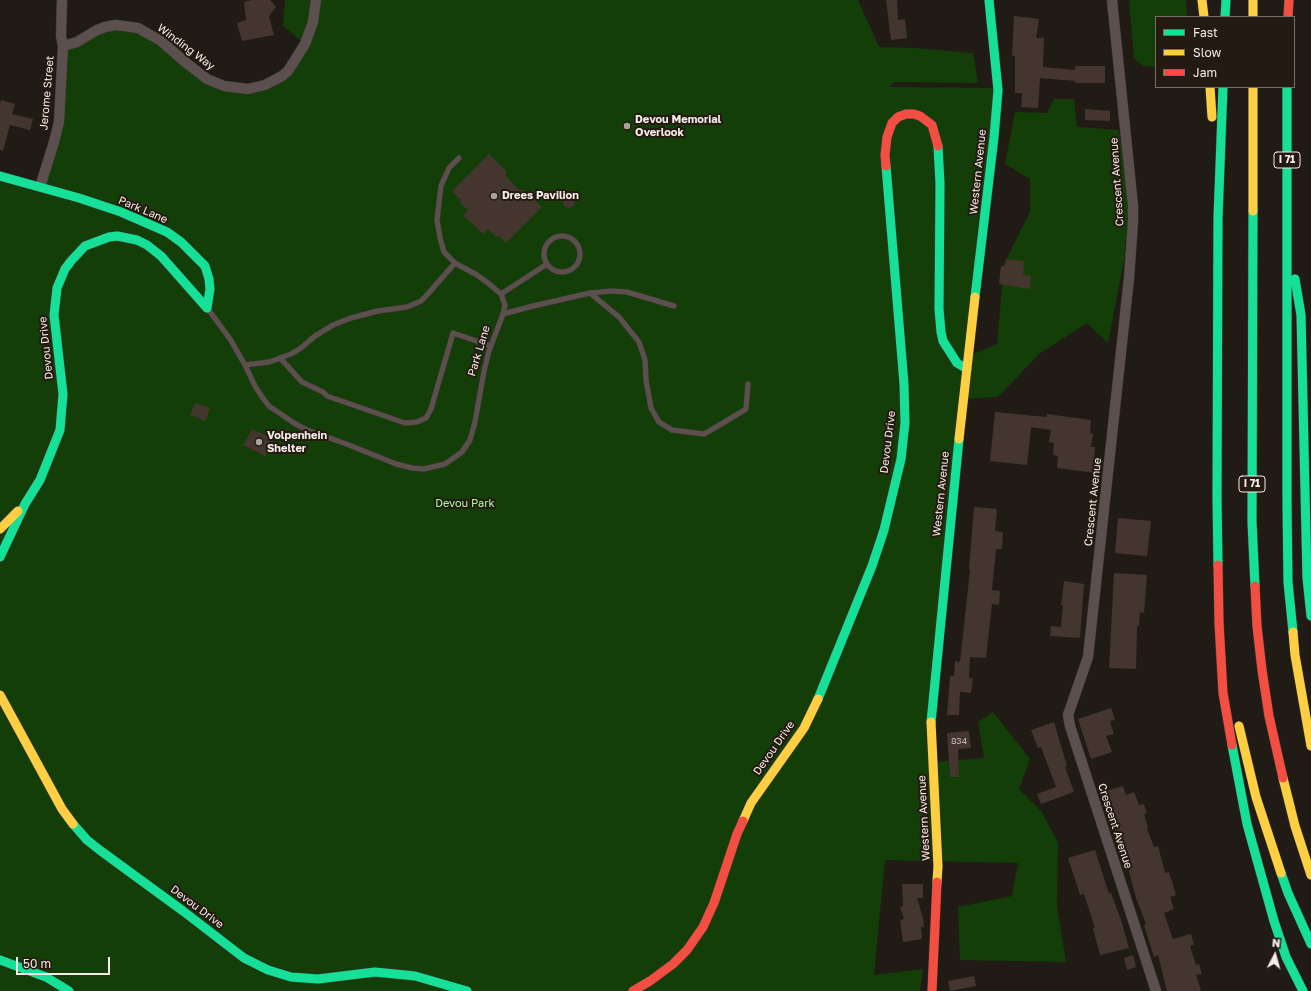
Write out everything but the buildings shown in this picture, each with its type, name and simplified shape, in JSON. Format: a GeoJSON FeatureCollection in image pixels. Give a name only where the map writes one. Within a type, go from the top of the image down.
{"type":"FeatureCollection","features":[{"type":"Feature","properties":{"kind":"main road","name":"Western Avenue"},"geometry":{"type":"LineString","coordinates":[[932,991],[938,866],[931,716],[959,441],[994,137],[998,90],[989,0]]}},
{"type":"Feature","properties":{"kind":"main road"},"geometry":{"type":"LineString","coordinates":[[1202,0],[1204,16]]}},
{"type":"Feature","properties":{"kind":"main road"},"geometry":{"type":"LineString","coordinates":[[1225,16],[1226,0]]}},
{"type":"Feature","properties":{"kind":"main road"},"geometry":{"type":"LineString","coordinates":[[1253,0],[1253,16]]}},
{"type":"Feature","properties":{"kind":"main road"},"geometry":{"type":"LineString","coordinates":[[1288,16],[1289,0]]}},
{"type":"Feature","properties":{"kind":"main road"},"geometry":{"type":"LineString","coordinates":[[1210,88],[1218,218]]}},
{"type":"Feature","properties":{"kind":"main road"},"geometry":{"type":"LineString","coordinates":[[1223,88],[1218,218],[1217,512],[1223,693],[1236,772],[1247,824],[1274,921],[1286,957],[1303,991]]}},
{"type":"Feature","properties":{"kind":"main road","name":"I 71"},"geometry":{"type":"LineString","coordinates":[[1253,88],[1252,522],[1257,626],[1264,685],[1278,756],[1295,826],[1311,875]]}},
{"type":"Feature","properties":{"kind":"main road","name":"I 71"},"geometry":{"type":"LineString","coordinates":[[1287,88],[1288,582],[1295,655],[1311,746]]}},
{"type":"Feature","properties":{"kind":"main road","name":"Devou Drive"},"geometry":{"type":"LineString","coordinates":[[633,991],[650,981],[673,964],[687,950],[703,926],[714,903],[738,834],[751,803],[791,748],[804,728],[817,702],[872,566],[884,530],[901,459],[905,423],[904,384],[885,155],[887,136],[892,123],[898,117],[906,114],[920,116],[932,125],[938,144],[940,184],[939,309],[941,332],[943,341],[957,363],[967,369]]}},
{"type":"Feature","properties":{"kind":"main road","name":"Park Lane"},"geometry":{"type":"LineString","coordinates":[[0,176],[79,198],[121,212],[155,226],[181,242],[205,266],[210,289],[207,308]]}},
{"type":"Feature","properties":{"kind":"main road"},"geometry":{"type":"LineString","coordinates":[[1287,229],[1301,315],[1307,578],[1311,616]]}},
{"type":"Feature","properties":{"kind":"main road","name":"Devou Drive"},"geometry":{"type":"LineString","coordinates":[[0,557],[25,504],[40,480],[52,452],[62,421],[63,394],[54,315],[57,288],[65,269],[71,261],[85,246],[109,237],[117,236],[137,240],[147,245],[161,256],[207,308]]}},
{"type":"Feature","properties":{"kind":"main road","name":"Devou Drive"},"geometry":{"type":"LineString","coordinates":[[0,530],[25,504]]}},
{"type":"Feature","properties":{"kind":"main road"},"geometry":{"type":"LineString","coordinates":[[1220,623],[1232,689]]}},
{"type":"Feature","properties":{"kind":"main road","name":"Devou Drive"},"geometry":{"type":"LineString","coordinates":[[0,695],[62,809],[87,840],[244,958],[268,970],[291,977],[318,978],[375,972],[415,976],[467,991]]}},
{"type":"Feature","properties":{"kind":"main road"},"geometry":{"type":"LineString","coordinates":[[1238,718],[1256,796],[1265,826],[1288,893],[1311,944]]}},
{"type":"Feature","properties":{"kind":"main road"},"geometry":{"type":"LineString","coordinates":[[0,960],[46,977],[69,991]]}},
{"type":"Feature","properties":{"kind":"street","name":"Jerome Street"},"geometry":{"type":"LineString","coordinates":[[40,187],[54,142],[58,122],[63,46],[61,36],[61,0]]}},
{"type":"Feature","properties":{"kind":"street","name":"Winding Way"},"geometry":{"type":"LineString","coordinates":[[63,46],[77,42],[104,27],[116,25],[138,28],[162,41],[185,62],[207,79],[224,86],[248,89],[266,85],[288,71],[305,44],[313,22],[316,0]]}},
{"type":"Feature","properties":{"kind":"street","name":"Crescent Avenue"},"geometry":{"type":"LineString","coordinates":[[1112,0],[1133,206],[1133,221],[1128,285],[1088,657],[1068,715],[1070,726],[1156,991]]}},
{"type":"Feature","properties":{"kind":"lane"},"geometry":{"type":"LineString","coordinates":[[459,158],[449,168],[441,186],[437,220],[444,252],[454,263],[477,275],[501,294],[547,264]]}},
{"type":"Feature","properties":{"kind":"lane"},"geometry":{"type":"LineString","coordinates":[[565,236],[576,242],[579,247],[580,258],[574,268],[562,272],[551,268],[547,264],[545,258],[546,247],[554,238],[565,236]]}},
{"type":"Feature","properties":{"kind":"lane"},"geometry":{"type":"LineString","coordinates":[[245,365],[269,362],[296,351],[315,336],[333,325],[351,318],[378,311],[408,307],[421,301],[454,263]]}},
{"type":"Feature","properties":{"kind":"lane"},"geometry":{"type":"LineString","coordinates":[[503,314],[590,293],[611,291],[627,292],[674,306]]}},
{"type":"Feature","properties":{"kind":"lane"},"geometry":{"type":"LineString","coordinates":[[590,293],[619,317],[639,342],[645,360],[646,380],[651,408],[659,422],[672,430],[704,434],[723,423],[746,409],[748,384]]}},
{"type":"Feature","properties":{"kind":"lane","name":"Park Lane"},"geometry":{"type":"LineString","coordinates":[[207,308],[230,339],[255,386],[269,406],[307,430],[396,464],[424,469],[445,464],[462,452],[469,440],[475,422],[484,370],[505,305],[501,294]]}},
{"type":"Feature","properties":{"kind":"lane"},"geometry":{"type":"LineString","coordinates":[[280,358],[302,382],[323,392],[327,396],[405,423],[417,422],[426,418],[431,409],[453,333],[491,346]]}},
{"type":"Feature","properties":{"kind":"green space","name":"Devou Park"},"geometry":{"type":"Polygon","coordinates":[[[285,0],[858,0],[879,47],[914,48],[973,53],[978,83],[894,82],[890,87],[997,88],[969,356],[997,344],[1004,264],[1030,212],[1030,179],[1005,164],[1015,112],[1047,113],[1054,99],[1074,99],[1077,127],[1119,130],[1129,203],[1124,260],[1108,343],[1087,323],[1039,354],[998,397],[963,399],[933,762],[984,758],[978,722],[993,712],[1030,759],[1019,789],[1042,812],[1058,843],[1057,906],[1066,962],[960,960],[958,907],[1012,896],[1018,863],[885,860],[874,975],[923,969],[920,991],[0,991],[0,176],[40,187],[54,142],[63,46],[97,30],[138,28],[207,79],[238,89],[282,76],[305,44],[283,26],[285,0]]]}},
{"type":"Feature","properties":{"kind":"green space"},"geometry":{"type":"Polygon","coordinates":[[[1129,0],[1186,0],[1187,16],[1155,16],[1155,67],[1143,66],[1134,58],[1129,0]]]}},
{"type":"Feature","properties":{"kind":"traffic: fast"},"geometry":{"type":"LineString","coordinates":[[975,297],[994,137],[998,90],[989,0]]}},
{"type":"Feature","properties":{"kind":"traffic: fast"},"geometry":{"type":"LineString","coordinates":[[1225,16],[1226,0]]}},
{"type":"Feature","properties":{"kind":"traffic: fast"},"geometry":{"type":"LineString","coordinates":[[1218,565],[1218,218],[1223,88]]}},
{"type":"Feature","properties":{"kind":"traffic: fast"},"geometry":{"type":"LineString","coordinates":[[1287,88],[1287,502],[1288,582],[1293,632]]}},
{"type":"Feature","properties":{"kind":"traffic: fast"},"geometry":{"type":"LineString","coordinates":[[938,146],[940,184],[939,309],[941,332],[943,341],[957,363],[967,369]]}},
{"type":"Feature","properties":{"kind":"traffic: fast"},"geometry":{"type":"LineString","coordinates":[[818,699],[872,566],[884,530],[901,459],[905,423],[904,384],[886,166]]}},
{"type":"Feature","properties":{"kind":"traffic: fast"},"geometry":{"type":"LineString","coordinates":[[0,176],[79,198],[121,212],[167,232],[181,242],[205,266],[210,289],[207,308]]}},
{"type":"Feature","properties":{"kind":"traffic: fast"},"geometry":{"type":"LineString","coordinates":[[1253,211],[1252,522],[1255,586]]}},
{"type":"Feature","properties":{"kind":"traffic: fast"},"geometry":{"type":"LineString","coordinates":[[0,557],[25,504],[40,480],[60,430],[63,394],[54,315],[57,288],[65,269],[71,261],[85,246],[109,237],[117,236],[137,240],[147,245],[161,256],[207,308]]}},
{"type":"Feature","properties":{"kind":"traffic: fast"},"geometry":{"type":"LineString","coordinates":[[1295,279],[1301,315],[1307,578],[1311,616]]}},
{"type":"Feature","properties":{"kind":"traffic: fast"},"geometry":{"type":"LineString","coordinates":[[931,722],[959,439]]}},
{"type":"Feature","properties":{"kind":"traffic: fast"},"geometry":{"type":"LineString","coordinates":[[1232,745],[1247,824],[1274,921],[1286,957],[1303,991]]}},
{"type":"Feature","properties":{"kind":"traffic: fast"},"geometry":{"type":"LineString","coordinates":[[73,824],[87,840],[101,851],[244,958],[268,970],[291,977],[318,979],[375,972],[415,976],[467,991]]}},
{"type":"Feature","properties":{"kind":"traffic: fast"},"geometry":{"type":"LineString","coordinates":[[1281,873],[1288,893],[1311,944]]}},
{"type":"Feature","properties":{"kind":"traffic: fast"},"geometry":{"type":"LineString","coordinates":[[0,960],[46,977],[69,991]]}},
{"type":"Feature","properties":{"kind":"traffic: slow"},"geometry":{"type":"LineString","coordinates":[[1202,0],[1204,16]]}},
{"type":"Feature","properties":{"kind":"traffic: slow"},"geometry":{"type":"LineString","coordinates":[[1253,0],[1253,16]]}},
{"type":"Feature","properties":{"kind":"traffic: slow"},"geometry":{"type":"LineString","coordinates":[[1210,88],[1212,117]]}},
{"type":"Feature","properties":{"kind":"traffic: slow"},"geometry":{"type":"LineString","coordinates":[[1253,88],[1253,211]]}},
{"type":"Feature","properties":{"kind":"traffic: slow"},"geometry":{"type":"LineString","coordinates":[[959,439],[975,297]]}},
{"type":"Feature","properties":{"kind":"traffic: slow"},"geometry":{"type":"LineString","coordinates":[[0,529],[18,511]]}},
{"type":"Feature","properties":{"kind":"traffic: slow"},"geometry":{"type":"LineString","coordinates":[[1293,632],[1295,655],[1311,746]]}},
{"type":"Feature","properties":{"kind":"traffic: slow"},"geometry":{"type":"LineString","coordinates":[[0,695],[62,809],[73,824]]}},
{"type":"Feature","properties":{"kind":"traffic: slow"},"geometry":{"type":"LineString","coordinates":[[743,821],[751,803],[804,728],[818,699]]}},
{"type":"Feature","properties":{"kind":"traffic: slow"},"geometry":{"type":"LineString","coordinates":[[931,722],[938,866],[937,882]]}},
{"type":"Feature","properties":{"kind":"traffic: slow"},"geometry":{"type":"LineString","coordinates":[[1239,726],[1256,797],[1281,873]]}},
{"type":"Feature","properties":{"kind":"traffic: slow"},"geometry":{"type":"LineString","coordinates":[[1283,778],[1295,826],[1311,875]]}},
{"type":"Feature","properties":{"kind":"traffic: jam"},"geometry":{"type":"LineString","coordinates":[[1288,16],[1289,0]]}},
{"type":"Feature","properties":{"kind":"traffic: jam"},"geometry":{"type":"LineString","coordinates":[[886,166],[885,155],[887,137],[892,123],[898,117],[906,114],[920,116],[932,125],[938,146]]}},
{"type":"Feature","properties":{"kind":"traffic: jam"},"geometry":{"type":"LineString","coordinates":[[1218,565],[1219,623],[1223,693],[1232,745]]}},
{"type":"Feature","properties":{"kind":"traffic: jam"},"geometry":{"type":"LineString","coordinates":[[1255,586],[1257,626],[1262,670],[1269,716],[1283,778]]}},
{"type":"Feature","properties":{"kind":"traffic: jam"},"geometry":{"type":"LineString","coordinates":[[633,991],[650,981],[673,964],[687,950],[703,927],[714,903],[737,834],[743,821]]}},
{"type":"Feature","properties":{"kind":"traffic: jam"},"geometry":{"type":"LineString","coordinates":[[932,991],[937,882]]}},
{"type":"Feature","properties":{"kind":"place","name":"Devou Memorial Overlook"},"geometry":{"type":"Point","coordinates":[627,126]}},
{"type":"Feature","properties":{"kind":"place","name":"Drees Pavilion"},"geometry":{"type":"Point","coordinates":[494,196]}},
{"type":"Feature","properties":{"kind":"place","name":"Volpenhein Shelter"},"geometry":{"type":"Point","coordinates":[259,442]}}]}
